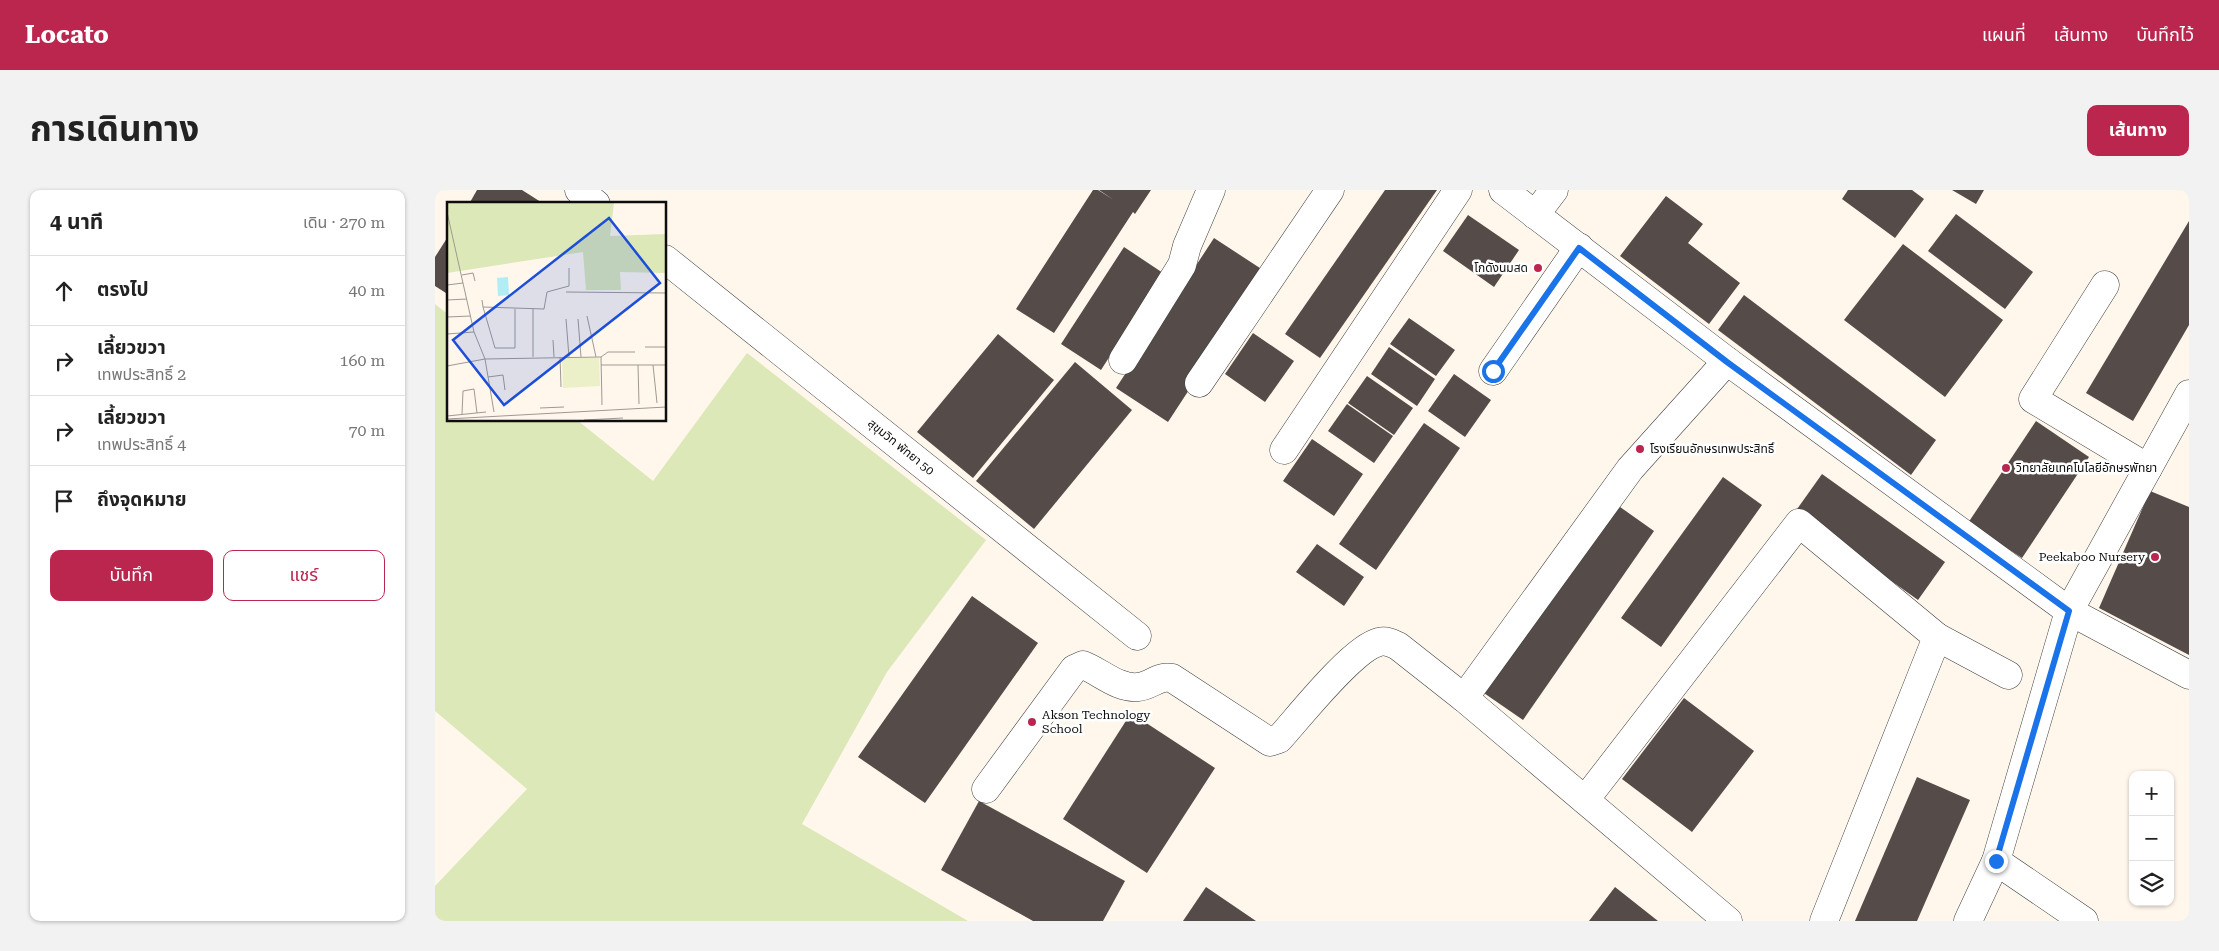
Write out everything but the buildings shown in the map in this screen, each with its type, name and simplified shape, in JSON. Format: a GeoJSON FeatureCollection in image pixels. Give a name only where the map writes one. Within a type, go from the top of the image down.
{"type":"FeatureCollection","features":[{"type":"Feature","properties":{"kind":"street"},"geometry":{"type":"LineString","coordinates":[[579,190],[594,202]]}},
{"type":"Feature","properties":{"kind":"street"},"geometry":{"type":"LineString","coordinates":[[1123,360],[1182,266],[1187,246],[1211,190]]}},
{"type":"Feature","properties":{"kind":"street"},"geometry":{"type":"LineString","coordinates":[[1199,383],[1330,190]]}},
{"type":"Feature","properties":{"kind":"street"},"geometry":{"type":"LineString","coordinates":[[1284,450],[1458,190]]}},
{"type":"Feature","properties":{"kind":"street"},"geometry":{"type":"LineString","coordinates":[[1503,190],[1727,362],[2069,611],[2189,675]]}},
{"type":"Feature","properties":{"kind":"street"},"geometry":{"type":"LineString","coordinates":[[1535,215],[1553,190]]}},
{"type":"Feature","properties":{"kind":"street"},"geometry":{"type":"LineString","coordinates":[[1493,371],[1579,248]]}},
{"type":"Feature","properties":{"kind":"street","name":"สุขุมวิท พัทยา 50"},"geometry":{"type":"LineString","coordinates":[[666,260],[1137,636]]}},
{"type":"Feature","properties":{"kind":"street"},"geometry":{"type":"LineString","coordinates":[[2105,285],[2033,399],[2148,468]]}},
{"type":"Feature","properties":{"kind":"street"},"geometry":{"type":"LineString","coordinates":[[1464,698],[1630,469],[1727,362]]}},
{"type":"Feature","properties":{"kind":"street"},"geometry":{"type":"LineString","coordinates":[[1968,921],[1996,861],[2069,611],[2189,394]]}},
{"type":"Feature","properties":{"kind":"street"},"geometry":{"type":"LineString","coordinates":[[1585,800],[1799,524],[1937,637],[2008,676]]}},
{"type":"Feature","properties":{"kind":"street"},"geometry":{"type":"LineString","coordinates":[[1824,921],[1937,637]]}},
{"type":"Feature","properties":{"kind":"street"},"geometry":{"type":"LineString","coordinates":[[986,789],[1074,669],[1083,665],[1125,686],[1140,687],[1165,676],[1172,678],[1270,742],[1279,739],[1354,657],[1379,642],[1387,641],[1398,646],[1464,698],[1728,921]]}},
{"type":"Feature","properties":{"kind":"street"},"geometry":{"type":"LineString","coordinates":[[1996,861],[2084,921]]}},
{"type":"Feature","properties":{"kind":"green space"},"geometry":{"type":"Polygon","coordinates":[[[435,304],[447,313],[447,421],[578,421],[653,481],[747,353],[986,540],[887,672],[802,824],[968,921],[435,921],[435,886],[527,789],[435,711],[435,304]]]}},
{"type":"Feature","properties":{"kind":"place","name":"โกดังนมสด"},"geometry":{"type":"Point","coordinates":[1538,268]}},
{"type":"Feature","properties":{"kind":"place","name":"โรงเรียนอักษรเทพประสิทธิ์"},"geometry":{"type":"Point","coordinates":[1640,449]}},
{"type":"Feature","properties":{"kind":"place","name":"วิทยาลัยเทคโนโลยีอักษรพัทยา"},"geometry":{"type":"Point","coordinates":[2006,468]}},
{"type":"Feature","properties":{"kind":"place","name":"Peekaboo Nursery"},"geometry":{"type":"Point","coordinates":[2155,557]}},
{"type":"Feature","properties":{"kind":"place","name":"Akson Technology School"},"geometry":{"type":"Point","coordinates":[1032,722]}},
{"type":"Feature","properties":{"kind":"route"},"geometry":{"type":"LineString","coordinates":[[1493,371],[1579,248],[1727,362],[2069,611],[1996,861]]}}]}
